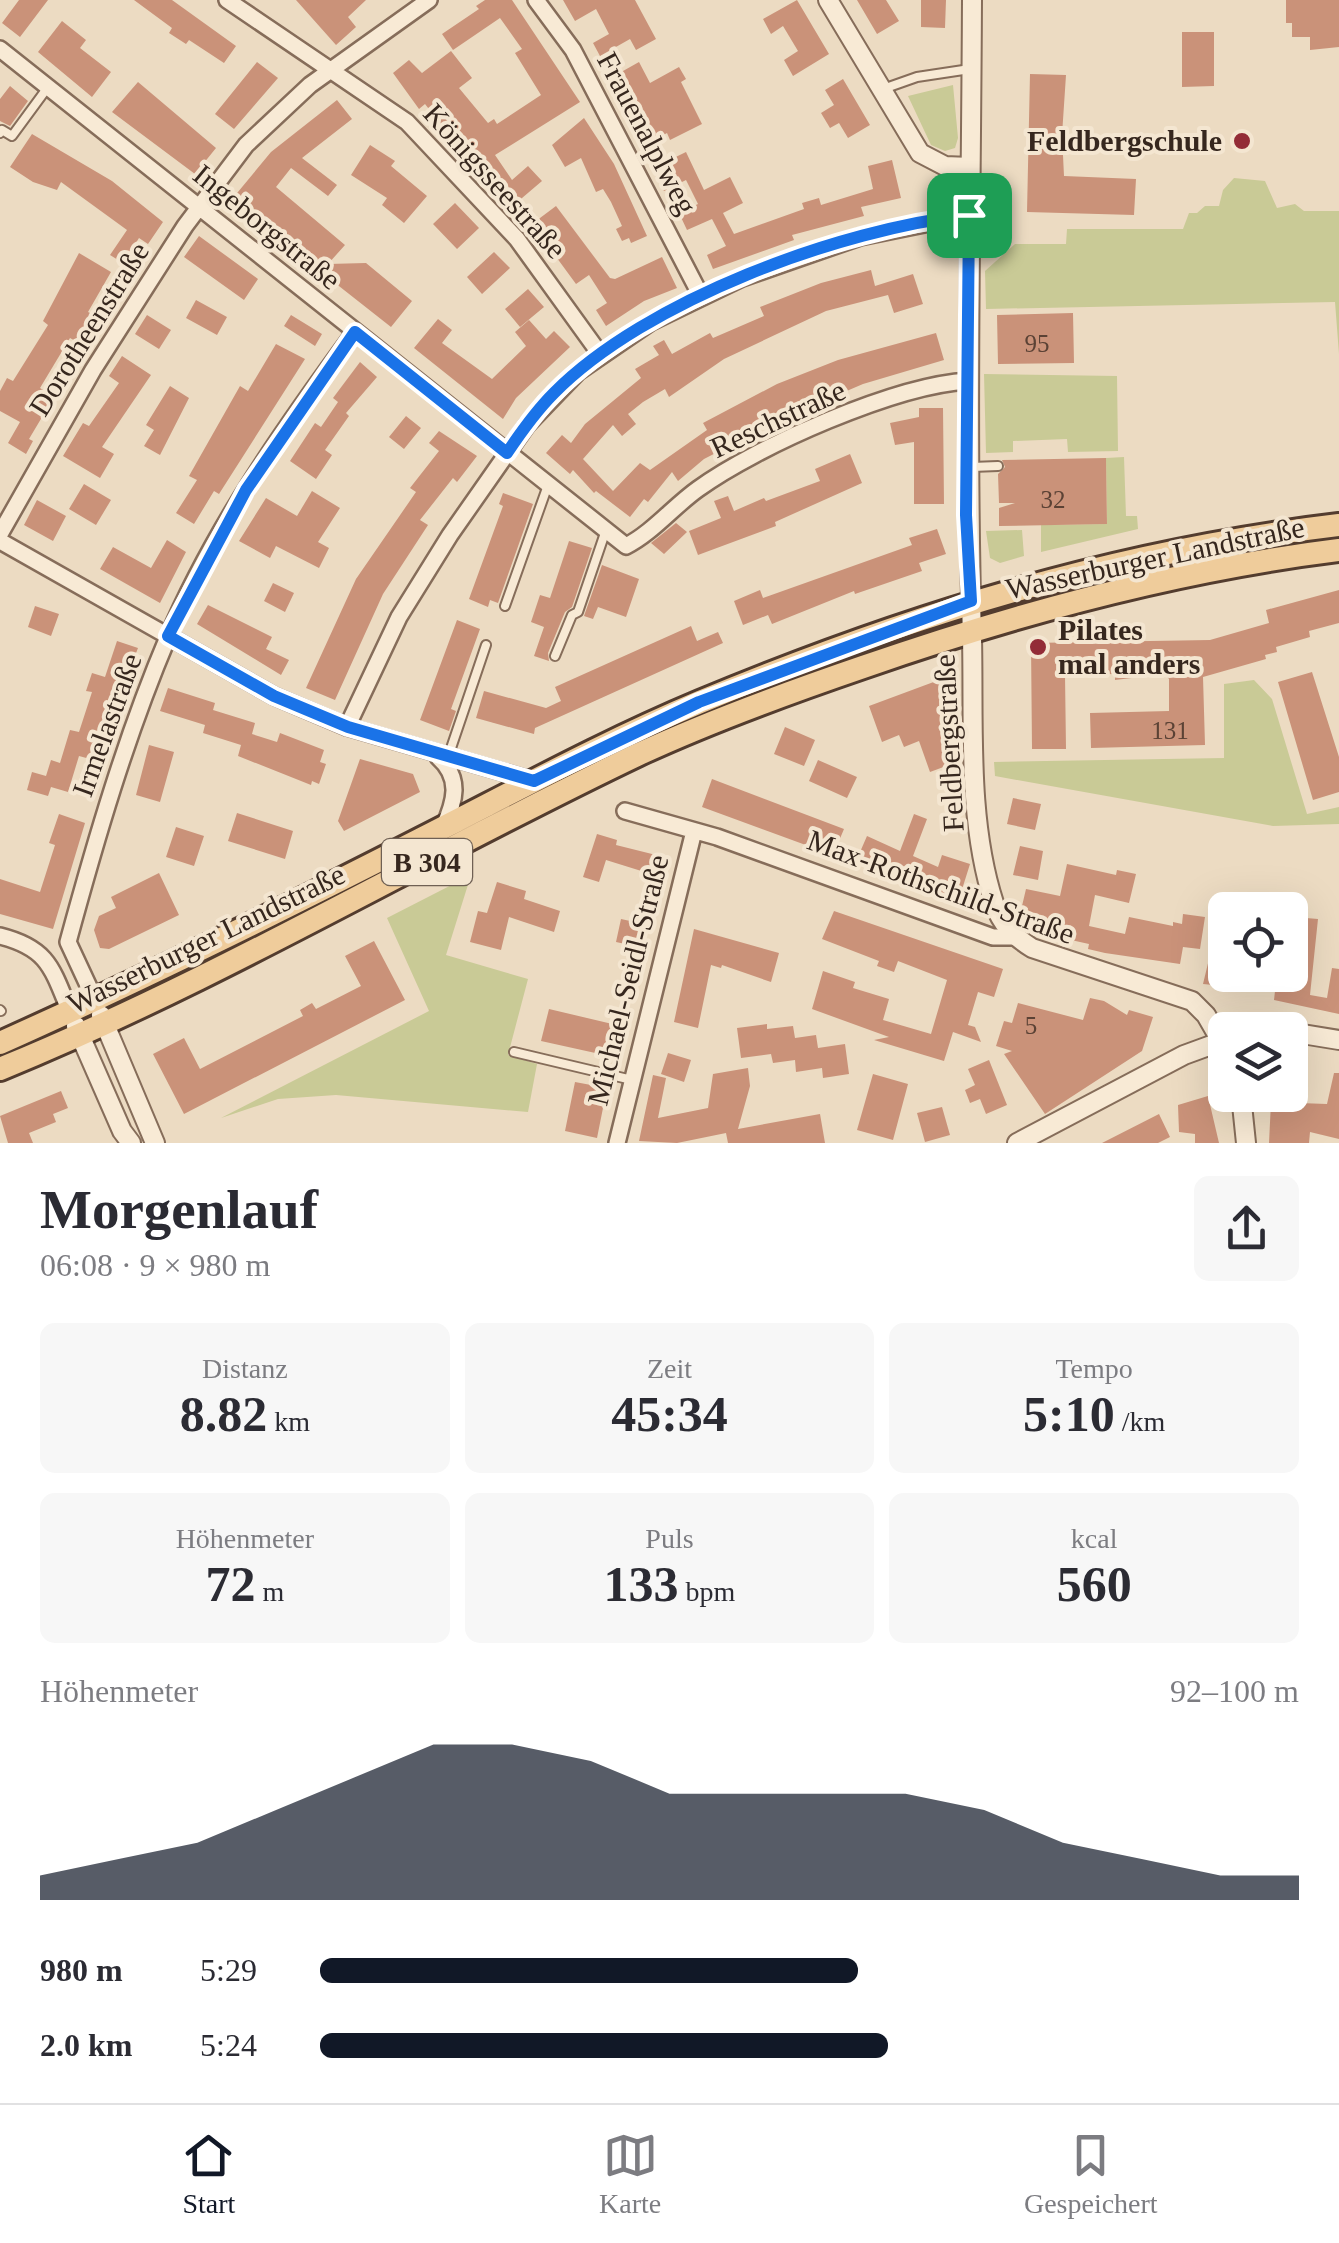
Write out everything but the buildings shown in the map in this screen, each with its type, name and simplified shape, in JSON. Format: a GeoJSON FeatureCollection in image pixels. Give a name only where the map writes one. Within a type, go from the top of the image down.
{"type":"FeatureCollection","features":[{"type":"Feature","properties":{"kind":"main road","name":"Wasserburger Landstraße"},"geometry":{"type":"LineString","coordinates":[[0,1043],[95,1000],[699,702],[971,601],[1149,556],[1339,525]]}},
{"type":"Feature","properties":{"kind":"main road","name":"Wasserburger Landstraße"},"geometry":{"type":"LineString","coordinates":[[0,1069],[105,1024],[640,754],[752,706],[972,631],[1090,596],[1223,568],[1339,550]]}},
{"type":"Feature","properties":{"kind":"street","name":"Königsseestraße"},"geometry":{"type":"LineString","coordinates":[[227,0],[406,122],[516,239],[600,354]]}},
{"type":"Feature","properties":{"kind":"street","name":"Dorotheenstraße"},"geometry":{"type":"LineString","coordinates":[[0,537],[93,370],[199,208],[246,145],[277,112],[429,0]]}},
{"type":"Feature","properties":{"kind":"street","name":"Frauenalplweg"},"geometry":{"type":"LineString","coordinates":[[536,0],[572,50],[700,296]]}},
{"type":"Feature","properties":{"kind":"street"},"geometry":{"type":"LineString","coordinates":[[828,0],[920,153],[945,166],[970,167]]}},
{"type":"Feature","properties":{"kind":"street","name":"Feldbergstraße"},"geometry":{"type":"LineString","coordinates":[[972,0],[967,466],[976,795],[993,900],[1001,920],[1014,936]]}},
{"type":"Feature","properties":{"kind":"street","name":"Ingeborgstraße"},"geometry":{"type":"LineString","coordinates":[[0,49],[507,453],[630,546]]}},
{"type":"Feature","properties":{"kind":"street"},"geometry":{"type":"LineString","coordinates":[[348,727],[399,617],[507,453],[554,393],[600,354],[700,296],[860,237],[969,215]]}},
{"type":"Feature","properties":{"kind":"street","name":"Irmelastraße"},"geometry":{"type":"LineString","coordinates":[[95,1000],[68,942],[106,805],[168,636],[246,490],[355,332]]}},
{"type":"Feature","properties":{"kind":"street","name":"Reschstraße"},"geometry":{"type":"LineString","coordinates":[[630,546],[698,489],[769,448],[904,395],[944,383],[968,381]]}},
{"type":"Feature","properties":{"kind":"street"},"geometry":{"type":"LineString","coordinates":[[0,537],[274,696],[348,727],[534,781]]}},
{"type":"Feature","properties":{"kind":"street"},"geometry":{"type":"LineString","coordinates":[[426,751],[451,769],[454,779],[454,795],[443,828]]}},
{"type":"Feature","properties":{"kind":"street","name":"Max-Rothschild-Straße"},"geometry":{"type":"LineString","coordinates":[[624,811],[694,830],[993,937],[1014,936],[1056,958],[1192,1001],[1208,1017]]}},
{"type":"Feature","properties":{"kind":"street","name":"Michael-Seidl-Straße"},"geometry":{"type":"LineString","coordinates":[[617,1143],[694,830]]}},
{"type":"Feature","properties":{"kind":"street"},"geometry":{"type":"LineString","coordinates":[[0,936],[26,942],[43,953],[122,1131],[132,1143]]}},
{"type":"Feature","properties":{"kind":"street"},"geometry":{"type":"LineString","coordinates":[[95,1000],[155,1143]]}},
{"type":"Feature","properties":{"kind":"street"},"geometry":{"type":"LineString","coordinates":[[1308,1035],[1339,1040]]}},
{"type":"Feature","properties":{"kind":"street"},"geometry":{"type":"LineString","coordinates":[[1017,1143],[1184,1055],[1208,1048]]}},
{"type":"Feature","properties":{"kind":"street"},"geometry":{"type":"LineString","coordinates":[[1243,1112],[1246,1143]]}},
{"type":"Feature","properties":{"kind":"lane"},"geometry":{"type":"LineString","coordinates":[[882,90],[927,75],[970,70]]}},
{"type":"Feature","properties":{"kind":"lane"},"geometry":{"type":"LineString","coordinates":[[0,133],[2,130],[12,136],[48,87]]}},
{"type":"Feature","properties":{"kind":"lane"},"geometry":{"type":"LineString","coordinates":[[967,466],[998,466]]}},
{"type":"Feature","properties":{"kind":"lane"},"geometry":{"type":"LineString","coordinates":[[505,606],[548,485]]}},
{"type":"Feature","properties":{"kind":"lane"},"geometry":{"type":"LineString","coordinates":[[555,656],[572,615],[578,612],[606,530]]}},
{"type":"Feature","properties":{"kind":"lane"},"geometry":{"type":"LineString","coordinates":[[448,757],[486,645]]}},
{"type":"Feature","properties":{"kind":"lane"},"geometry":{"type":"LineString","coordinates":[[514,1052],[632,1080]]}},
{"type":"Feature","properties":{"kind":"green space"},"geometry":{"type":"Polygon","coordinates":[[[953,85],[958,138],[955,148],[945,151],[931,145],[908,96],[953,85]]]}},
{"type":"Feature","properties":{"kind":"green space"},"geometry":{"type":"Polygon","coordinates":[[[1234,178],[1265,181],[1277,208],[1295,204],[1304,211],[1339,211],[1339,354],[1335,302],[986,309],[985,271],[1015,244],[1066,244],[1067,229],[1183,229],[1189,213],[1197,213],[1205,206],[1219,206],[1223,190],[1234,178]]]}},
{"type":"Feature","properties":{"kind":"green space"},"geometry":{"type":"Polygon","coordinates":[[[984,374],[1117,376],[1118,451],[1068,452],[1067,439],[1013,441],[1013,452],[986,453],[984,374]]]}},
{"type":"Feature","properties":{"kind":"green space"},"geometry":{"type":"Polygon","coordinates":[[[1124,457],[1126,516],[1137,516],[1138,529],[1041,552],[1041,525],[1107,524],[1106,458],[1124,457]]]}},
{"type":"Feature","properties":{"kind":"green space"},"geometry":{"type":"Polygon","coordinates":[[[1022,530],[1024,556],[1000,563],[990,558],[986,531],[1022,530]]]}},
{"type":"Feature","properties":{"kind":"green space"},"geometry":{"type":"Polygon","coordinates":[[[1254,680],[1272,699],[1307,814],[1339,807],[1339,824],[1273,826],[995,776],[994,762],[1224,758],[1224,684],[1254,680]]]}},
{"type":"Feature","properties":{"kind":"green space"},"geometry":{"type":"Polygon","coordinates":[[[471,875],[446,955],[528,979],[508,1055],[537,1064],[528,1112],[336,1095],[278,1099],[221,1118],[429,1011],[387,918],[471,875]]]}},
{"type":"Feature","properties":{"kind":"place","name":"Feldbergschule"},"geometry":{"type":"Point","coordinates":[1242,141]}},
{"type":"Feature","properties":{"kind":"place","name":"Pilates mal anders"},"geometry":{"type":"Point","coordinates":[1038,647]}},
{"type":"Feature","properties":{"kind":"route"},"geometry":{"type":"LineString","coordinates":[[969,215],[966,515],[971,601],[699,702],[534,781],[348,727],[274,696],[168,636],[246,490],[292,418],[355,332],[507,453],[554,393],[590,362],[700,296],[860,237],[969,215]]}}]}
